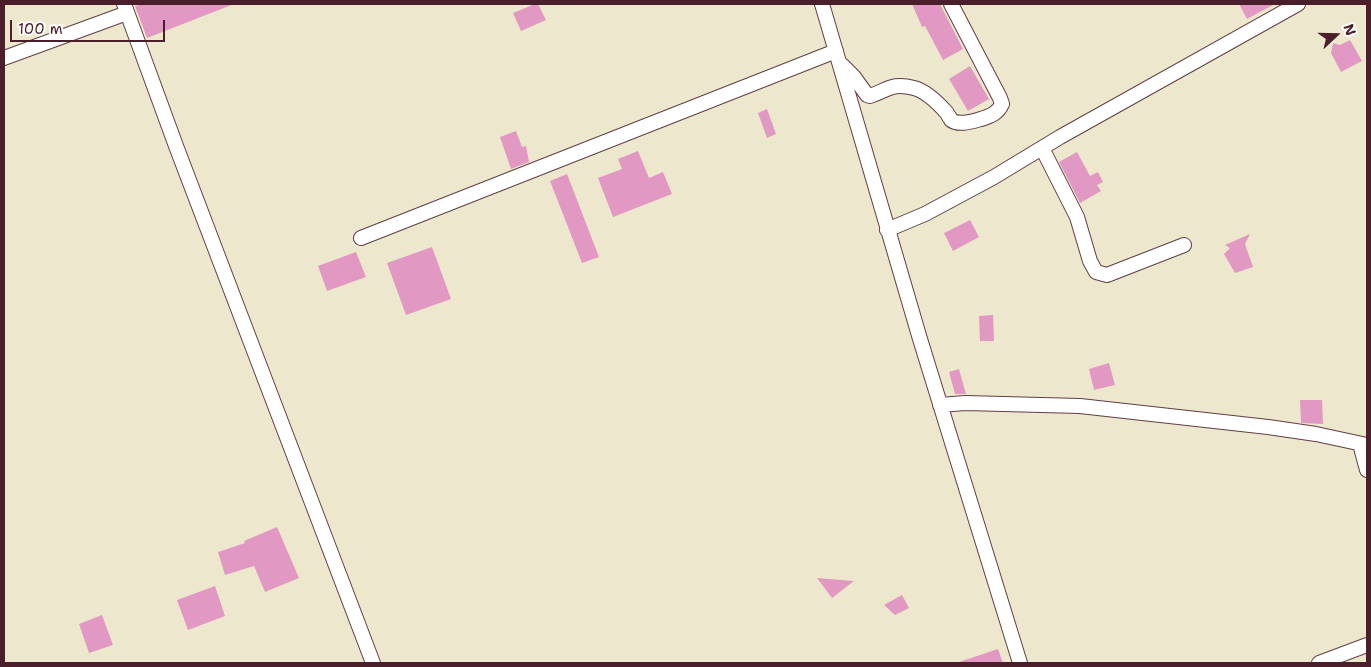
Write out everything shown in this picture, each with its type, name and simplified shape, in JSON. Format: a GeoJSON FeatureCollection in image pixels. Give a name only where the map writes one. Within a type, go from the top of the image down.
{"type":"FeatureCollection","features":[{"type":"Feature","properties":{"kind":"street"},"geometry":{"type":"LineString","coordinates":[[822,4],[839,57],[887,230],[1020,663]]}},
{"type":"Feature","properties":{"kind":"street"},"geometry":{"type":"LineString","coordinates":[[839,57],[867,95],[870,96],[889,87],[904,86],[915,88],[924,93],[947,113],[951,120],[970,122],[986,118],[1000,109],[1002,104],[951,4]]}},
{"type":"Feature","properties":{"kind":"street"},"geometry":{"type":"LineString","coordinates":[[887,230],[925,214],[994,177],[1277,9],[1298,4]]}},
{"type":"Feature","properties":{"kind":"street"},"geometry":{"type":"LineString","coordinates":[[4,58],[126,8],[176,146],[373,663]]}},
{"type":"Feature","properties":{"kind":"street"},"geometry":{"type":"LineString","coordinates":[[361,238],[839,57]]}},
{"type":"Feature","properties":{"kind":"street"},"geometry":{"type":"LineString","coordinates":[[1042,148],[1077,217],[1090,261],[1096,272],[1107,275],[1184,245]]}},
{"type":"Feature","properties":{"kind":"street"},"geometry":{"type":"LineString","coordinates":[[940,404],[1080,406],[1268,426],[1364,445],[1367,470]]}},
{"type":"Feature","properties":{"kind":"street"},"geometry":{"type":"LineString","coordinates":[[1319,663],[1367,645]]}},
{"type":"Feature","properties":{"kind":"building"},"geometry":{"type":"Polygon","coordinates":[[[142,4],[234,4],[147,38],[135,6],[142,4]]]}},
{"type":"Feature","properties":{"kind":"building"},"geometry":{"type":"Polygon","coordinates":[[[538,4],[546,20],[521,31],[513,13],[538,4]]]}},
{"type":"Feature","properties":{"kind":"building"},"geometry":{"type":"Polygon","coordinates":[[[912,4],[940,4],[963,49],[943,60],[925,26],[922,27],[912,4]]]}},
{"type":"Feature","properties":{"kind":"building"},"geometry":{"type":"Polygon","coordinates":[[[1239,4],[1275,4],[1247,19],[1239,4]]]}},
{"type":"Feature","properties":{"kind":"building"},"geometry":{"type":"Polygon","coordinates":[[[1350,40],[1362,61],[1341,72],[1331,53],[1333,43],[1340,45],[1350,40]]]}},
{"type":"Feature","properties":{"kind":"building"},"geometry":{"type":"Polygon","coordinates":[[[970,66],[989,99],[968,111],[949,79],[970,66]]]}},
{"type":"Feature","properties":{"kind":"building"},"geometry":{"type":"Polygon","coordinates":[[[767,109],[776,134],[767,138],[758,113],[767,109]]]}},
{"type":"Feature","properties":{"kind":"building"},"geometry":{"type":"Polygon","coordinates":[[[516,131],[522,147],[526,146],[529,162],[511,169],[500,137],[516,131]]]}},
{"type":"Feature","properties":{"kind":"building"},"geometry":{"type":"Polygon","coordinates":[[[638,151],[649,178],[663,172],[672,194],[613,217],[598,178],[622,169],[618,159],[638,151]]]}},
{"type":"Feature","properties":{"kind":"building"},"geometry":{"type":"Polygon","coordinates":[[[1077,152],[1090,176],[1098,172],[1103,182],[1097,185],[1101,191],[1080,203],[1059,162],[1077,152]]]}},
{"type":"Feature","properties":{"kind":"building"},"geometry":{"type":"Polygon","coordinates":[[[567,174],[599,257],[582,263],[550,181],[567,174]]]}},
{"type":"Feature","properties":{"kind":"building"},"geometry":{"type":"Polygon","coordinates":[[[970,220],[979,237],[953,251],[944,233],[970,220]]]}},
{"type":"Feature","properties":{"kind":"building"},"geometry":{"type":"Polygon","coordinates":[[[1250,234],[1245,244],[1253,267],[1235,273],[1224,254],[1230,248],[1225,245],[1250,234]]]}},
{"type":"Feature","properties":{"kind":"building"},"geometry":{"type":"Polygon","coordinates":[[[432,247],[451,299],[406,315],[387,263],[432,247]]]}},
{"type":"Feature","properties":{"kind":"building"},"geometry":{"type":"Polygon","coordinates":[[[356,252],[366,277],[327,291],[318,266],[356,252]]]}},
{"type":"Feature","properties":{"kind":"building"},"geometry":{"type":"Polygon","coordinates":[[[993,315],[994,341],[980,341],[979,316],[993,315]]]}},
{"type":"Feature","properties":{"kind":"building"},"geometry":{"type":"Polygon","coordinates":[[[1109,363],[1115,385],[1094,390],[1089,369],[1109,363]]]}},
{"type":"Feature","properties":{"kind":"building"},"geometry":{"type":"Polygon","coordinates":[[[959,369],[966,394],[955,394],[949,372],[959,369]]]}},
{"type":"Feature","properties":{"kind":"building"},"geometry":{"type":"Polygon","coordinates":[[[1300,400],[1322,400],[1323,424],[1301,423],[1300,400]]]}},
{"type":"Feature","properties":{"kind":"building"},"geometry":{"type":"Polygon","coordinates":[[[277,527],[299,578],[265,592],[254,566],[225,575],[218,552],[245,543],[244,541],[277,527]]]}},
{"type":"Feature","properties":{"kind":"building"},"geometry":{"type":"Polygon","coordinates":[[[817,578],[854,581],[832,598],[817,578]]]}},
{"type":"Feature","properties":{"kind":"building"},"geometry":{"type":"Polygon","coordinates":[[[215,586],[225,616],[188,630],[177,600],[215,586]]]}},
{"type":"Feature","properties":{"kind":"building"},"geometry":{"type":"Polygon","coordinates":[[[902,595],[909,608],[895,615],[884,605],[902,595]]]}},
{"type":"Feature","properties":{"kind":"building"},"geometry":{"type":"Polygon","coordinates":[[[102,615],[113,645],[89,653],[79,624],[102,615]]]}},
{"type":"Feature","properties":{"kind":"building"},"geometry":{"type":"Polygon","coordinates":[[[998,649],[1003,663],[959,663],[959,662],[998,649]]]}}]}
